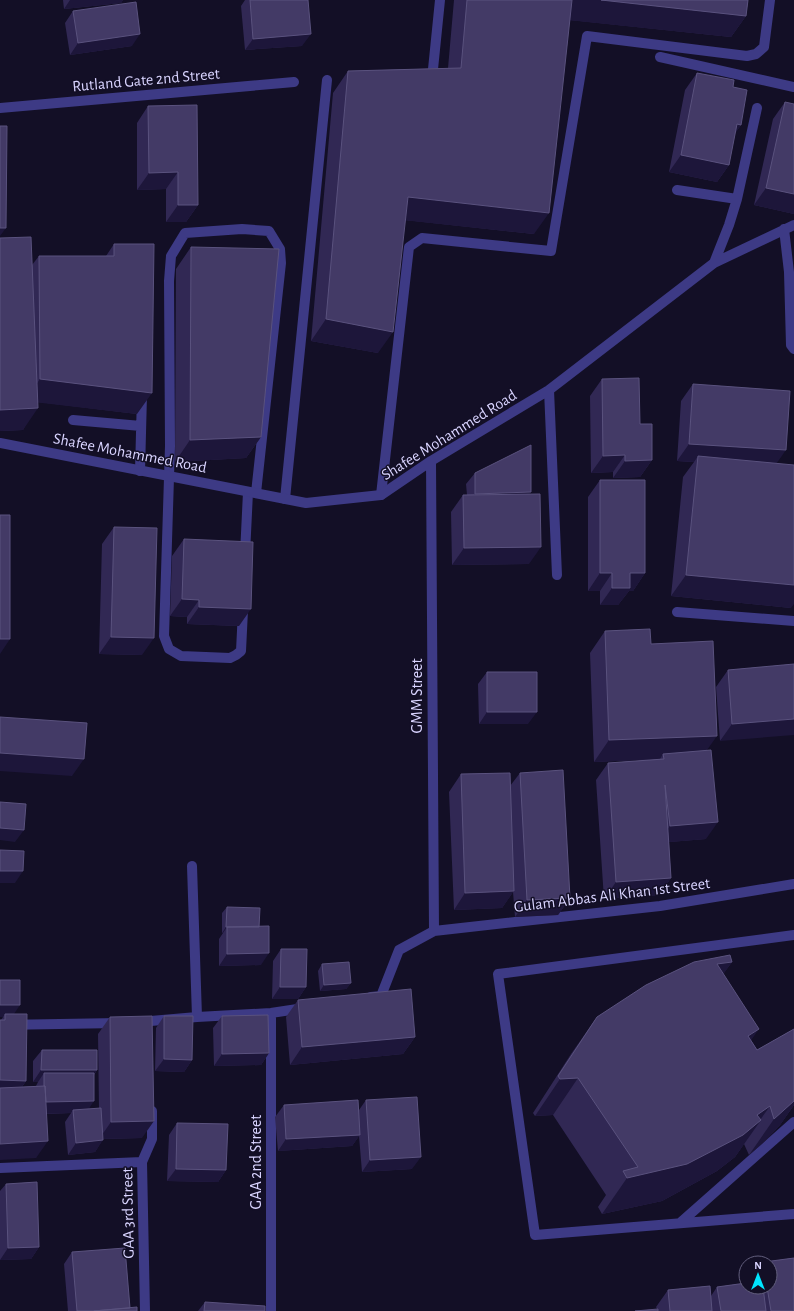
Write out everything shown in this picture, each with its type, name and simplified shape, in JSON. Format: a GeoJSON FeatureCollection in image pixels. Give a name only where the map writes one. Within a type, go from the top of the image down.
{"type":"FeatureCollection","features":[{"type":"Feature","properties":{"kind":"street"},"geometry":{"type":"LineString","coordinates":[[432,79],[440,0]]}},
{"type":"Feature","properties":{"kind":"street"},"geometry":{"type":"LineString","coordinates":[[381,495],[409,247],[422,238],[551,251],[587,36],[747,56],[756,54],[764,47],[770,0]]}},
{"type":"Feature","properties":{"kind":"street"},"geometry":{"type":"LineString","coordinates":[[660,57],[794,87]]}},
{"type":"Feature","properties":{"kind":"street"},"geometry":{"type":"LineString","coordinates":[[285,499],[326,80]]}},
{"type":"Feature","properties":{"kind":"street","name":"Rutland Gate 2nd Street"},"geometry":{"type":"LineString","coordinates":[[0,108],[294,82]]}},
{"type":"Feature","properties":{"kind":"street"},"geometry":{"type":"LineString","coordinates":[[714,263],[729,225],[737,199],[757,108]]}},
{"type":"Feature","properties":{"kind":"street"},"geometry":{"type":"LineString","coordinates":[[678,190],[737,199]]}},
{"type":"Feature","properties":{"kind":"street","name":"Shafee Mohammed Road"},"geometry":{"type":"LineString","coordinates":[[0,443],[306,503],[381,495],[431,461],[549,390],[714,263],[794,225]]}},
{"type":"Feature","properties":{"kind":"street"},"geometry":{"type":"LineString","coordinates":[[784,229],[789,272],[791,345],[794,349]]}},
{"type":"Feature","properties":{"kind":"street"},"geometry":{"type":"LineString","coordinates":[[243,604],[241,651],[236,655],[230,658],[181,656],[169,649],[164,636],[170,438],[169,281],[171,256],[185,233],[242,230],[269,231],[280,249],[281,263],[252,493],[245,564]]}},
{"type":"Feature","properties":{"kind":"street"},"geometry":{"type":"LineString","coordinates":[[140,471],[142,383]]}},
{"type":"Feature","properties":{"kind":"street"},"geometry":{"type":"LineString","coordinates":[[549,390],[557,575]]}},
{"type":"Feature","properties":{"kind":"street"},"geometry":{"type":"LineString","coordinates":[[73,420],[141,426]]}},
{"type":"Feature","properties":{"kind":"street","name":"GMM Street"},"geometry":{"type":"LineString","coordinates":[[431,461],[434,931]]}},
{"type":"Feature","properties":{"kind":"street"},"geometry":{"type":"LineString","coordinates":[[677,612],[794,621]]}},
{"type":"Feature","properties":{"kind":"street"},"geometry":{"type":"LineString","coordinates":[[192,866],[197,1017]]}},
{"type":"Feature","properties":{"kind":"street","name":"Gulam Abbas Ali Khan 1st Street"},"geometry":{"type":"LineString","coordinates":[[434,931],[660,906],[794,884]]}},
{"type":"Feature","properties":{"kind":"street"},"geometry":{"type":"LineString","coordinates":[[358,999],[381,996],[399,950],[434,931]]}},
{"type":"Feature","properties":{"kind":"street"},"geometry":{"type":"LineString","coordinates":[[794,935],[498,974],[535,1235],[794,1214]]}},
{"type":"Feature","properties":{"kind":"street"},"geometry":{"type":"LineString","coordinates":[[0,1025],[150,1025],[197,1017],[270,1013],[310,1007]]}},
{"type":"Feature","properties":{"kind":"street","name":"GAA 2nd Street"},"geometry":{"type":"LineString","coordinates":[[270,1013],[271,1311]]}},
{"type":"Feature","properties":{"kind":"street","name":"GAA 3rd Street"},"geometry":{"type":"LineString","coordinates":[[145,1311],[142,1162],[152,1139],[151,1100]]}},
{"type":"Feature","properties":{"kind":"street"},"geometry":{"type":"LineString","coordinates":[[680,1223],[794,1122]]}},
{"type":"Feature","properties":{"kind":"street"},"geometry":{"type":"LineString","coordinates":[[0,1168],[142,1162]]}},
{"type":"Feature","properties":{"kind":"building"},"geometry":{"type":"Polygon","coordinates":[[[250,0],[308,0],[311,34],[253,39],[250,0]]]}},
{"type":"Feature","properties":{"kind":"building"},"geometry":{"type":"Polygon","coordinates":[[[467,0],[572,0],[549,213],[408,197],[393,332],[326,319],[348,71],[461,68],[467,0]]]}},
{"type":"Feature","properties":{"kind":"building"},"geometry":{"type":"Polygon","coordinates":[[[601,0],[748,0],[746,16],[601,0]]]}},
{"type":"Feature","properties":{"kind":"building"},"geometry":{"type":"Polygon","coordinates":[[[136,2],[140,34],[78,43],[73,11],[136,2]]]}},
{"type":"Feature","properties":{"kind":"building"},"geometry":{"type":"Polygon","coordinates":[[[697,73],[734,80],[733,87],[747,90],[741,125],[737,124],[729,165],[681,155],[697,73]]]}},
{"type":"Feature","properties":{"kind":"building"},"geometry":{"type":"Polygon","coordinates":[[[785,102],[794,104],[794,194],[766,188],[785,102]]]}},
{"type":"Feature","properties":{"kind":"building"},"geometry":{"type":"Polygon","coordinates":[[[197,105],[198,205],[178,205],[178,172],[149,173],[148,106],[197,105]]]}},
{"type":"Feature","properties":{"kind":"building"},"geometry":{"type":"Polygon","coordinates":[[[0,126],[7,126],[6,228],[0,228],[0,126]]]}},
{"type":"Feature","properties":{"kind":"building"},"geometry":{"type":"Polygon","coordinates":[[[31,237],[38,408],[0,410],[0,238],[31,237]]]}},
{"type":"Feature","properties":{"kind":"building"},"geometry":{"type":"Polygon","coordinates":[[[114,244],[154,244],[152,393],[40,379],[39,256],[114,256],[114,244]]]}},
{"type":"Feature","properties":{"kind":"building"},"geometry":{"type":"Polygon","coordinates":[[[191,247],[279,249],[261,437],[190,440],[191,247]]]}},
{"type":"Feature","properties":{"kind":"building"},"geometry":{"type":"Polygon","coordinates":[[[639,378],[640,424],[652,424],[652,460],[625,461],[625,455],[603,456],[602,379],[639,378]]]}},
{"type":"Feature","properties":{"kind":"building"},"geometry":{"type":"Polygon","coordinates":[[[693,384],[790,391],[786,450],[689,444],[693,384]]]}},
{"type":"Feature","properties":{"kind":"building"},"geometry":{"type":"Polygon","coordinates":[[[531,445],[531,492],[475,494],[475,473],[531,445]]]}},
{"type":"Feature","properties":{"kind":"building"},"geometry":{"type":"Polygon","coordinates":[[[698,456],[794,465],[794,585],[686,575],[698,456]]]}},
{"type":"Feature","properties":{"kind":"building"},"geometry":{"type":"Polygon","coordinates":[[[600,480],[645,480],[645,573],[630,573],[630,588],[612,588],[612,573],[600,573],[600,480]]]}},
{"type":"Feature","properties":{"kind":"building"},"geometry":{"type":"Polygon","coordinates":[[[540,494],[541,547],[464,548],[463,495],[540,494]]]}},
{"type":"Feature","properties":{"kind":"building"},"geometry":{"type":"Polygon","coordinates":[[[0,515],[10,515],[10,639],[0,639],[0,515]]]}},
{"type":"Feature","properties":{"kind":"building"},"geometry":{"type":"Polygon","coordinates":[[[114,527],[157,528],[154,638],[111,637],[114,527]]]}},
{"type":"Feature","properties":{"kind":"building"},"geometry":{"type":"Polygon","coordinates":[[[184,539],[253,542],[251,609],[199,607],[199,600],[182,599],[184,539]]]}},
{"type":"Feature","properties":{"kind":"building"},"geometry":{"type":"Polygon","coordinates":[[[650,629],[651,644],[713,641],[717,736],[609,740],[605,631],[650,629]]]}},
{"type":"Feature","properties":{"kind":"building"},"geometry":{"type":"Polygon","coordinates":[[[794,664],[794,719],[732,724],[728,670],[794,664]]]}},
{"type":"Feature","properties":{"kind":"building"},"geometry":{"type":"Polygon","coordinates":[[[487,672],[537,672],[537,712],[487,712],[487,672]]]}},
{"type":"Feature","properties":{"kind":"building"},"geometry":{"type":"Polygon","coordinates":[[[0,717],[87,723],[84,759],[0,753],[0,717]]]}},
{"type":"Feature","properties":{"kind":"building"},"geometry":{"type":"Polygon","coordinates":[[[711,750],[718,822],[670,826],[665,785],[671,878],[616,882],[608,763],[664,759],[663,754],[711,750]]]}},
{"type":"Feature","properties":{"kind":"building"},"geometry":{"type":"Polygon","coordinates":[[[563,770],[570,898],[527,900],[520,773],[563,770]]]}},
{"type":"Feature","properties":{"kind":"building"},"geometry":{"type":"Polygon","coordinates":[[[510,773],[514,891],[465,893],[461,774],[510,773]]]}},
{"type":"Feature","properties":{"kind":"building"},"geometry":{"type":"Polygon","coordinates":[[[0,802],[26,804],[24,830],[0,828],[0,802]]]}},
{"type":"Feature","properties":{"kind":"building"},"geometry":{"type":"Polygon","coordinates":[[[0,850],[24,851],[23,871],[0,871],[0,850]]]}},
{"type":"Feature","properties":{"kind":"building"},"geometry":{"type":"Polygon","coordinates":[[[227,907],[260,908],[259,927],[226,927],[227,907]]]}},
{"type":"Feature","properties":{"kind":"building"},"geometry":{"type":"Polygon","coordinates":[[[269,926],[269,953],[227,954],[227,927],[269,926]]]}},
{"type":"Feature","properties":{"kind":"building"},"geometry":{"type":"Polygon","coordinates":[[[281,949],[307,949],[306,987],[280,987],[281,949]]]}},
{"type":"Feature","properties":{"kind":"building"},"geometry":{"type":"Polygon","coordinates":[[[730,955],[732,962],[717,964],[759,1029],[748,1036],[757,1050],[794,1029],[794,1101],[774,1119],[770,1106],[757,1115],[761,1120],[743,1135],[687,1164],[627,1178],[623,1171],[638,1167],[578,1078],[560,1079],[558,1076],[597,1017],[646,985],[694,962],[730,955]]]}},
{"type":"Feature","properties":{"kind":"building"},"geometry":{"type":"Polygon","coordinates":[[[349,962],[351,983],[324,985],[322,964],[349,962]]]}},
{"type":"Feature","properties":{"kind":"building"},"geometry":{"type":"Polygon","coordinates":[[[0,980],[20,980],[20,1005],[0,1005],[0,980]]]}},
{"type":"Feature","properties":{"kind":"building"},"geometry":{"type":"Polygon","coordinates":[[[411,989],[415,1037],[302,1047],[298,1000],[411,989]]]}},
{"type":"Feature","properties":{"kind":"building"},"geometry":{"type":"Polygon","coordinates":[[[5,1014],[27,1014],[26,1081],[0,1080],[0,1020],[5,1020],[5,1014]]]}},
{"type":"Feature","properties":{"kind":"building"},"geometry":{"type":"Polygon","coordinates":[[[268,1015],[269,1053],[222,1054],[222,1016],[268,1015]]]}},
{"type":"Feature","properties":{"kind":"building"},"geometry":{"type":"Polygon","coordinates":[[[152,1016],[154,1121],[111,1122],[110,1017],[152,1016]]]}},
{"type":"Feature","properties":{"kind":"building"},"geometry":{"type":"Polygon","coordinates":[[[164,1016],[193,1016],[192,1060],[164,1059],[164,1016]]]}},
{"type":"Feature","properties":{"kind":"building"},"geometry":{"type":"Polygon","coordinates":[[[42,1050],[97,1050],[97,1070],[41,1070],[42,1050]]]}},
{"type":"Feature","properties":{"kind":"building"},"geometry":{"type":"Polygon","coordinates":[[[44,1073],[94,1073],[94,1101],[46,1102],[44,1073]]]}},
{"type":"Feature","properties":{"kind":"building"},"geometry":{"type":"Polygon","coordinates":[[[45,1086],[48,1141],[0,1144],[0,1088],[45,1086]]]}},
{"type":"Feature","properties":{"kind":"building"},"geometry":{"type":"Polygon","coordinates":[[[417,1097],[421,1157],[370,1160],[366,1100],[417,1097]]]}},
{"type":"Feature","properties":{"kind":"building"},"geometry":{"type":"Polygon","coordinates":[[[358,1100],[360,1135],[286,1139],[284,1105],[358,1100]]]}},
{"type":"Feature","properties":{"kind":"building"},"geometry":{"type":"Polygon","coordinates":[[[101,1108],[103,1140],[76,1143],[73,1110],[101,1108]]]}},
{"type":"Feature","properties":{"kind":"building"},"geometry":{"type":"Polygon","coordinates":[[[177,1123],[228,1124],[226,1170],[176,1169],[177,1123]]]}},
{"type":"Feature","properties":{"kind":"building"},"geometry":{"type":"Polygon","coordinates":[[[37,1182],[39,1247],[8,1248],[6,1184],[37,1182]]]}},
{"type":"Feature","properties":{"kind":"building"},"geometry":{"type":"Polygon","coordinates":[[[125,1248],[130,1308],[77,1311],[72,1252],[125,1248]]]}},
{"type":"Feature","properties":{"kind":"building"},"geometry":{"type":"Polygon","coordinates":[[[794,1258],[794,1311],[771,1311],[768,1295],[778,1295],[778,1260],[794,1258]]]}},
{"type":"Feature","properties":{"kind":"building"},"geometry":{"type":"Polygon","coordinates":[[[738,1284],[738,1295],[764,1295],[766,1311],[721,1311],[717,1287],[738,1284]]]}},
{"type":"Feature","properties":{"kind":"building"},"geometry":{"type":"Polygon","coordinates":[[[710,1286],[712,1311],[670,1311],[668,1290],[710,1286]]]}},
{"type":"Feature","properties":{"kind":"building"},"geometry":{"type":"Polygon","coordinates":[[[205,1302],[265,1306],[265,1311],[204,1311],[205,1302]]]}},
{"type":"Feature","properties":{"kind":"building"},"geometry":{"type":"Polygon","coordinates":[[[137,1307],[137,1311],[94,1311],[137,1307]]]}},
{"type":"Feature","properties":{"kind":"building"},"geometry":{"type":"Polygon","coordinates":[[[658,1309],[658,1311],[635,1311],[658,1309]]]}}]}
